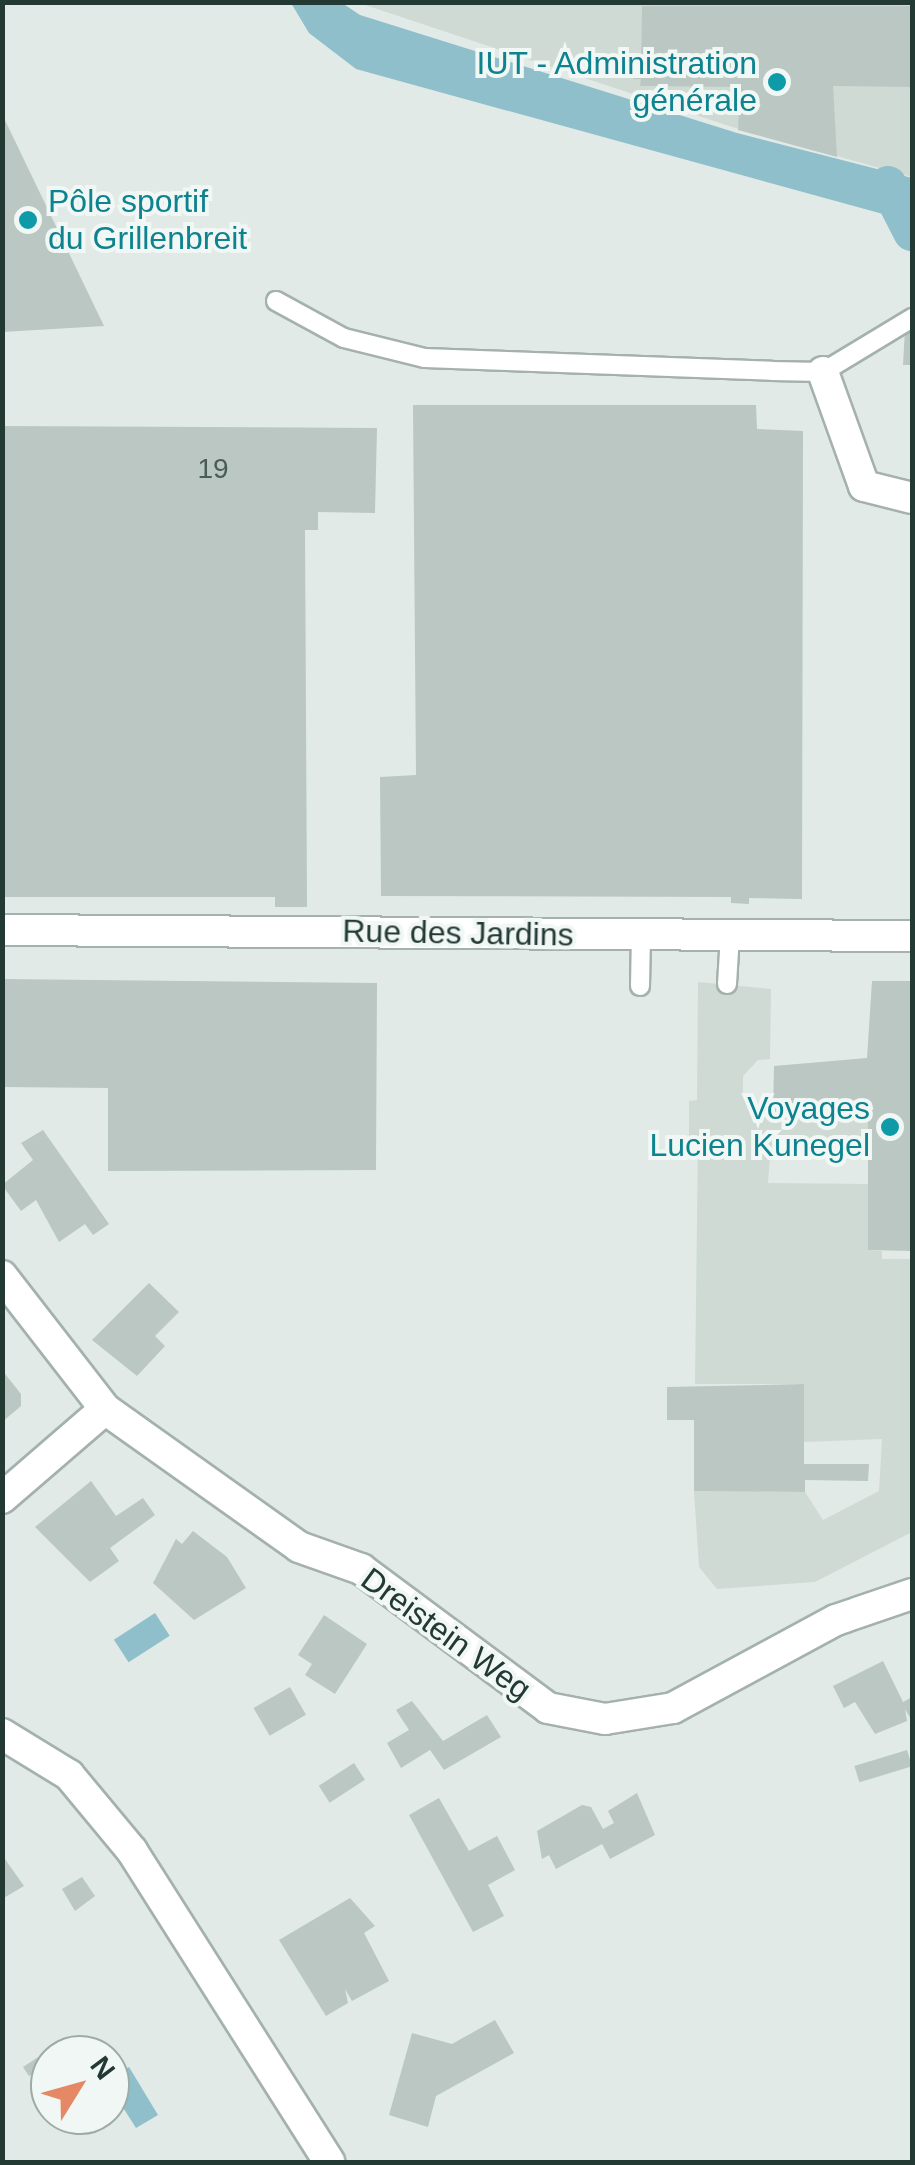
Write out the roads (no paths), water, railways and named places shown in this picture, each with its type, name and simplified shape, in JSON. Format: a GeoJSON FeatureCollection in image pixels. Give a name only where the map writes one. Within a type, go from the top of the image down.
{"type":"FeatureCollection","features":[{"type":"Feature","properties":{"kind":"street"},"geometry":{"type":"LineString","coordinates":[[822,372],[864,486],[912,498]]}},
{"type":"Feature","properties":{"kind":"street","name":"Rue des Jardins"},"geometry":{"type":"LineString","coordinates":[[2,930],[912,936]]}},
{"type":"Feature","properties":{"kind":"street","name":"Dreistein Weg"},"geometry":{"type":"LineString","coordinates":[[2,1276],[105,1409],[299,1547],[376,1579],[436,1620],[464,1651],[548,1708],[605,1719],[673,1708],[836,1620],[912,1594]]}},
{"type":"Feature","properties":{"kind":"street"},"geometry":{"type":"LineString","coordinates":[[2,1498],[105,1409]]}},
{"type":"Feature","properties":{"kind":"street"},"geometry":{"type":"LineString","coordinates":[[5,1739],[69,1775],[132,1851],[329,2162]]}},
{"type":"Feature","properties":{"kind":"lane"},"geometry":{"type":"LineString","coordinates":[[276,302],[344,338],[425,358],[822,372],[912,318]]}},
{"type":"Feature","properties":{"kind":"lane"},"geometry":{"type":"LineString","coordinates":[[640,986],[641,935]]}},
{"type":"Feature","properties":{"kind":"lane"},"geometry":{"type":"LineString","coordinates":[[727,984],[730,935]]}},
{"type":"Feature","properties":{"kind":"water"},"geometry":{"type":"Polygon","coordinates":[[[291,3],[342,3],[360,15],[737,133],[912,178],[912,222],[356,69],[309,33],[291,3]]]}},
{"type":"Feature","properties":{"kind":"water"},"geometry":{"type":"Polygon","coordinates":[[[155,1613],[170,1636],[129,1662],[114,1640],[155,1613]]]}},
{"type":"Feature","properties":{"kind":"water"},"geometry":{"type":"Polygon","coordinates":[[[130,2069],[158,2115],[136,2128],[130,2119],[130,2069]]]}},
{"type":"Feature","properties":{"kind":"waterway"},"geometry":{"type":"LineString","coordinates":[[888,185],[912,232]]}},
{"type":"Feature","properties":{"kind":"place","name":"IUT - Administration générale"},"geometry":{"type":"Point","coordinates":[777,82]}},
{"type":"Feature","properties":{"kind":"place","name":"Pôle sportif du Grillenbreit"},"geometry":{"type":"Point","coordinates":[28,220]}},
{"type":"Feature","properties":{"kind":"place","name":"Voyages Lucien Kunegel"},"geometry":{"type":"Point","coordinates":[890,1127]}}]}
